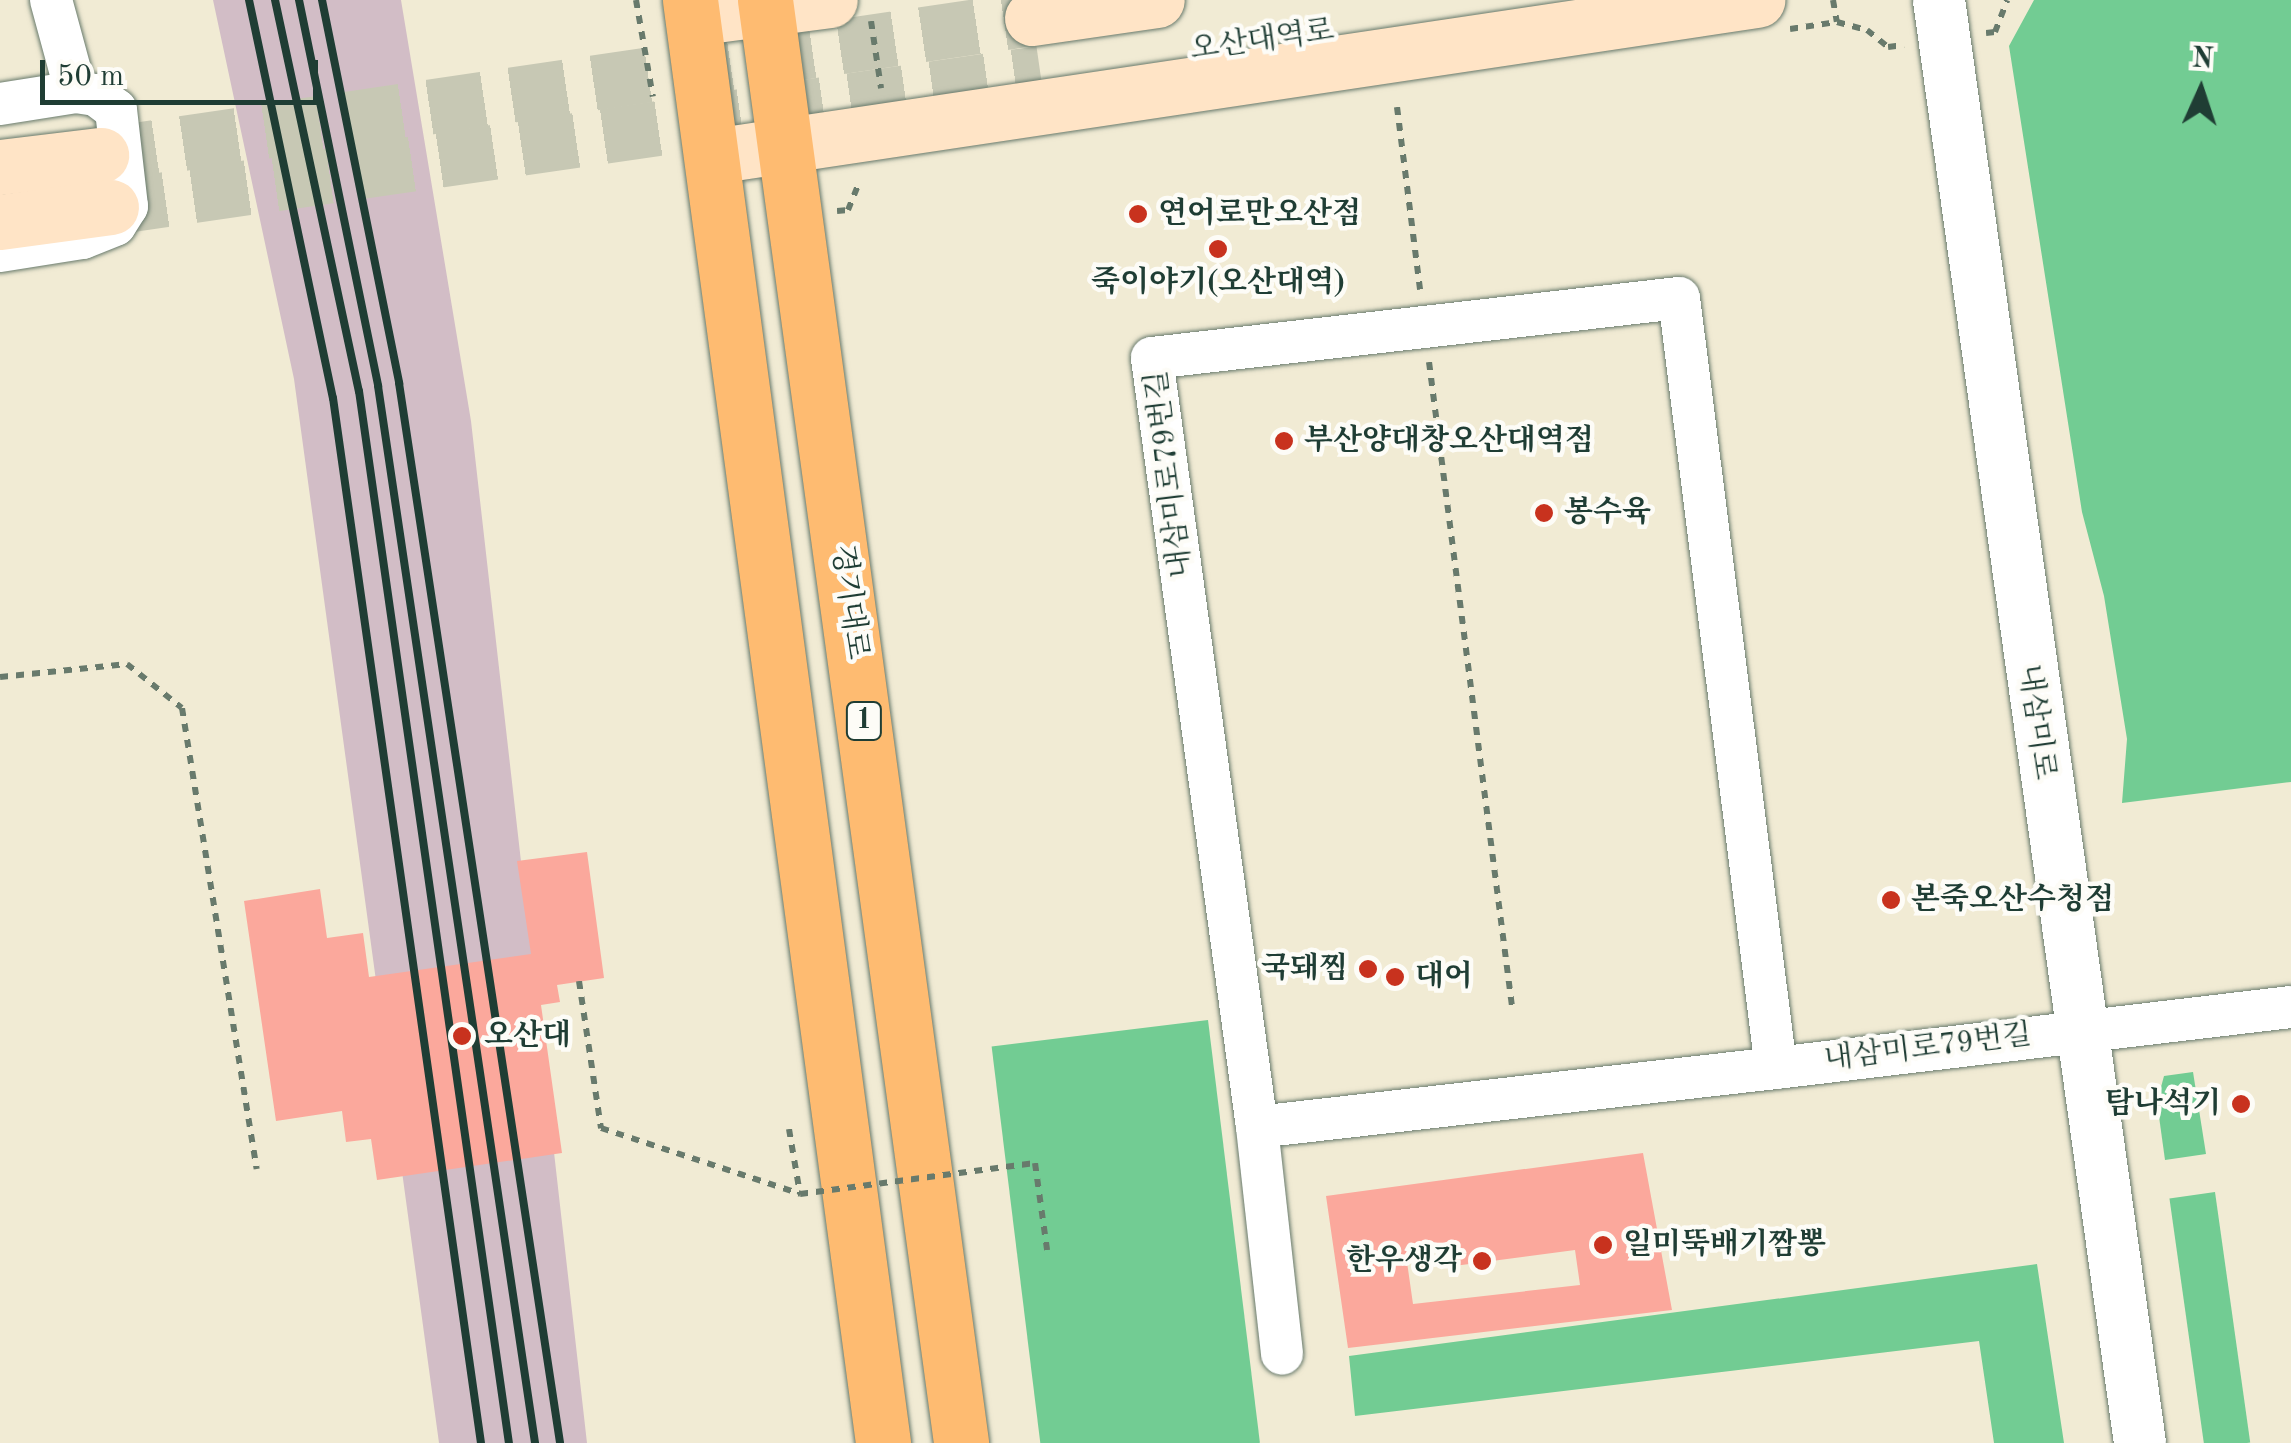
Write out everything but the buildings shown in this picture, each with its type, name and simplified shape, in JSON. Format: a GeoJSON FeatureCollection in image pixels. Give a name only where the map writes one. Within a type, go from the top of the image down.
{"type":"FeatureCollection","features":[{"type":"Feature","properties":{"kind":"main road"},"geometry":{"type":"LineString","coordinates":[[830,0],[692,9],[883,1443]]}},
{"type":"Feature","properties":{"kind":"main road"},"geometry":{"type":"LineString","coordinates":[[1032,18],[1157,0]]}},
{"type":"Feature","properties":{"kind":"main road","name":"오산대역로"},"geometry":{"type":"LineString","coordinates":[[1040,73],[1544,0]]}},
{"type":"Feature","properties":{"kind":"main road"},"geometry":{"type":"LineString","coordinates":[[713,156],[1757,0]]}},
{"type":"Feature","properties":{"kind":"main road","name":"경기대로"},"geometry":{"type":"LineString","coordinates":[[766,4],[961,1443]]}},
{"type":"Feature","properties":{"kind":"main road"},"geometry":{"type":"LineString","coordinates":[[0,167],[106,181],[0,222]]}},
{"type":"Feature","properties":{"kind":"street"},"geometry":{"type":"LineString","coordinates":[[51,0],[76,92]]}},
{"type":"Feature","properties":{"kind":"street","name":"내삼미로"},"geometry":{"type":"LineString","coordinates":[[1939,0],[2140,1443]]}},
{"type":"Feature","properties":{"kind":"street"},"geometry":{"type":"LineString","coordinates":[[0,104],[76,92],[96,95],[116,110],[128,206],[115,224],[82,238],[0,251]]}},
{"type":"Feature","properties":{"kind":"street","name":"내삼미로79번길"},"geometry":{"type":"LineString","coordinates":[[1776,1068],[1680,298],[1152,358],[1257,1127],[1776,1068],[2080,1030],[2291,1007]]}},
{"type":"Feature","properties":{"kind":"street"},"geometry":{"type":"LineString","coordinates":[[1257,1127],[1282,1354]]}},
{"type":"Feature","properties":{"kind":"path"},"geometry":{"type":"LineString","coordinates":[[868,0],[888,130]]}},
{"type":"Feature","properties":{"kind":"path"},"geometry":{"type":"LineString","coordinates":[[1833,0],[1837,22]]}},
{"type":"Feature","properties":{"kind":"path"},"geometry":{"type":"LineString","coordinates":[[1995,32],[2007,0]]}},
{"type":"Feature","properties":{"kind":"path"},"geometry":{"type":"LineString","coordinates":[[1397,108],[1512,1006]]}},
{"type":"Feature","properties":{"kind":"path"},"geometry":{"type":"LineString","coordinates":[[0,678],[126,664],[182,708],[257,1169]]}},
{"type":"Feature","properties":{"kind":"path"},"geometry":{"type":"LineString","coordinates":[[579,982],[600,1128],[800,1194],[1035,1162],[1047,1250]]}},
{"type":"Feature","properties":{"kind":"path"},"geometry":{"type":"LineString","coordinates":[[789,1130],[800,1194]]}},
{"type":"Feature","properties":{"kind":"shaded area"},"geometry":{"type":"Polygon","coordinates":[[[213,0],[401,0],[471,421],[587,1443],[439,1443],[294,379],[213,0]]]}},
{"type":"Feature","properties":{"kind":"green space"},"geometry":{"type":"Polygon","coordinates":[[[2034,0],[2291,0],[2291,782],[2122,803],[2127,739],[2104,596],[2082,512],[2009,46],[2034,0]]]}},
{"type":"Feature","properties":{"kind":"green space"},"geometry":{"type":"Polygon","coordinates":[[[1208,1020],[1260,1443],[1040,1443],[992,1047],[1208,1020]]]}},
{"type":"Feature","properties":{"kind":"green space"},"geometry":{"type":"Polygon","coordinates":[[[2193,1072],[2206,1154],[2165,1160],[2157,1102],[2164,1076],[2193,1072]]]}},
{"type":"Feature","properties":{"kind":"green space"},"geometry":{"type":"Polygon","coordinates":[[[2215,1192],[2250,1443],[2204,1443],[2169,1198],[2215,1192]]]}},
{"type":"Feature","properties":{"kind":"green space"},"geometry":{"type":"Polygon","coordinates":[[[2037,1264],[2064,1443],[1994,1443],[1979,1341],[1355,1416],[1349,1356],[2037,1264]]]}},
{"type":"Feature","properties":{"kind":"tunnel"},"geometry":{"type":"LineString","coordinates":[[101,155],[1032,18]]}},
{"type":"Feature","properties":{"kind":"tunnel"},"geometry":{"type":"LineString","coordinates":[[111,207],[1040,73]]}},
{"type":"Feature","properties":{"kind":"railway"},"geometry":{"type":"LineString","coordinates":[[249,0],[333,398],[481,1443]]}},
{"type":"Feature","properties":{"kind":"railway"},"geometry":{"type":"LineString","coordinates":[[275,0],[359,391],[509,1443]]}},
{"type":"Feature","properties":{"kind":"railway"},"geometry":{"type":"LineString","coordinates":[[299,0],[378,386],[535,1443]]}},
{"type":"Feature","properties":{"kind":"railway"},"geometry":{"type":"LineString","coordinates":[[322,0],[399,383],[560,1443]]}},
{"type":"Feature","properties":{"kind":"place","name":"연어로만오산점"},"geometry":{"type":"Point","coordinates":[1138,214]}},
{"type":"Feature","properties":{"kind":"place","name":"죽이야기(오산대역)"},"geometry":{"type":"Point","coordinates":[1218,249]}},
{"type":"Feature","properties":{"kind":"place","name":"부산양대창오산대역점"},"geometry":{"type":"Point","coordinates":[1284,441]}},
{"type":"Feature","properties":{"kind":"place","name":"봉수육"},"geometry":{"type":"Point","coordinates":[1544,513]}},
{"type":"Feature","properties":{"kind":"place","name":"본죽오산수청점"},"geometry":{"type":"Point","coordinates":[1891,900]}},
{"type":"Feature","properties":{"kind":"place","name":"국돼찜"},"geometry":{"type":"Point","coordinates":[1368,969]}},
{"type":"Feature","properties":{"kind":"place","name":"대어"},"geometry":{"type":"Point","coordinates":[1395,977]}},
{"type":"Feature","properties":{"kind":"place","name":"오산대"},"geometry":{"type":"Point","coordinates":[462,1036]}},
{"type":"Feature","properties":{"kind":"place","name":"탐나석기"},"geometry":{"type":"Point","coordinates":[2241,1104]}},
{"type":"Feature","properties":{"kind":"place","name":"일미뚝배기짬뽕"},"geometry":{"type":"Point","coordinates":[1603,1245]}},
{"type":"Feature","properties":{"kind":"place","name":"한우생각"},"geometry":{"type":"Point","coordinates":[1482,1261]}}]}
